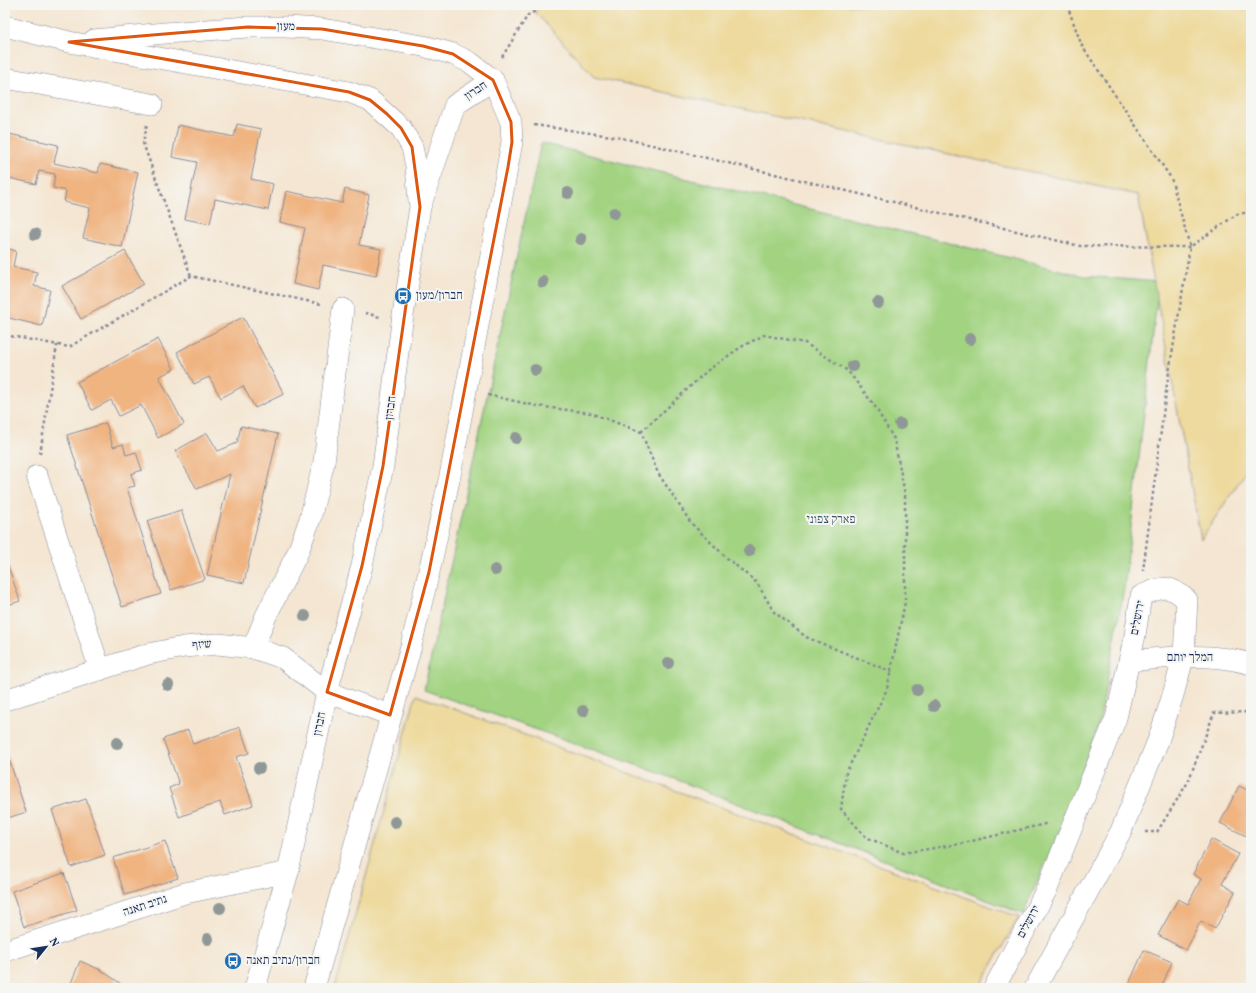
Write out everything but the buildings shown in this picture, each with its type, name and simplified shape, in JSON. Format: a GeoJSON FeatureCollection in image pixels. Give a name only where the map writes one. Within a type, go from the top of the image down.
{"type":"FeatureCollection","features":[{"type":"Feature","properties":{"kind":"street","name":"מעון"},"geometry":{"type":"LineString","coordinates":[[5,26],[69,42],[349,92],[370,100],[401,128],[412,148],[416,166],[420,207]]}},
{"type":"Feature","properties":{"kind":"street","name":"מעון"},"geometry":{"type":"LineString","coordinates":[[69,42],[165,32],[248,27],[322,29],[423,46],[453,54],[493,80]]}},
{"type":"Feature","properties":{"kind":"street"},"geometry":{"type":"LineString","coordinates":[[5,78],[152,104]]}},
{"type":"Feature","properties":{"kind":"street","name":"חברון"},"geometry":{"type":"LineString","coordinates":[[255,988],[288,872],[327,692],[362,566],[383,466],[402,322],[420,207],[456,105],[493,80],[511,122],[512,142],[466,391],[429,572],[410,646],[314,988]]}},
{"type":"Feature","properties":{"kind":"street"},"geometry":{"type":"LineString","coordinates":[[254,648],[266,616],[298,552],[310,519],[324,462],[343,309]]}},
{"type":"Feature","properties":{"kind":"street"},"geometry":{"type":"LineString","coordinates":[[36,476],[100,670]]}},
{"type":"Feature","properties":{"kind":"street","name":"ירושלים"},"geometry":{"type":"LineString","coordinates":[[994,988],[1047,889],[1116,718],[1129,661],[1141,596],[1158,588],[1176,590],[1187,600],[1184,655],[1158,741],[1121,831],[1035,988]]}},
{"type":"Feature","properties":{"kind":"street","name":"שיזף"},"geometry":{"type":"LineString","coordinates":[[5,700],[148,654],[184,646],[218,644],[254,648],[283,658],[327,692],[390,716]]}},
{"type":"Feature","properties":{"kind":"street","name":"המלך יותם"},"geometry":{"type":"LineString","coordinates":[[1129,661],[1184,655],[1233,659],[1251,664]]}},
{"type":"Feature","properties":{"kind":"street","name":"נתיב תאנה"},"geometry":{"type":"LineString","coordinates":[[5,951],[186,893],[288,872]]}},
{"type":"Feature","properties":{"kind":"path"},"geometry":{"type":"LineString","coordinates":[[493,80],[503,55],[528,15],[547,5]]}},
{"type":"Feature","properties":{"kind":"path"},"geometry":{"type":"LineString","coordinates":[[1067,5],[1082,46],[1171,178],[1190,247],[1167,384],[1141,596]]}},
{"type":"Feature","properties":{"kind":"path"},"geometry":{"type":"LineString","coordinates":[[152,104],[143,143],[191,276]]}},
{"type":"Feature","properties":{"kind":"path"},"geometry":{"type":"LineString","coordinates":[[511,122],[618,137],[1080,246],[1190,247],[1237,214],[1251,212]]}},
{"type":"Feature","properties":{"kind":"path"},"geometry":{"type":"LineString","coordinates":[[5,335],[69,347],[191,276],[402,322]]}},
{"type":"Feature","properties":{"kind":"path"},"geometry":{"type":"LineString","coordinates":[[641,432],[708,370],[741,347],[764,335],[806,343],[848,371],[874,405],[894,439],[905,494],[905,602],[892,672],[887,689],[846,773],[841,809],[866,837],[903,853],[959,844],[1071,818],[1075,822]]}},
{"type":"Feature","properties":{"kind":"path"},"geometry":{"type":"LineString","coordinates":[[36,476],[57,345]]}},
{"type":"Feature","properties":{"kind":"path"},"geometry":{"type":"LineString","coordinates":[[466,391],[537,406],[591,412],[641,432],[658,473],[691,523],[728,559],[757,583],[774,612],[806,637],[892,672]]}},
{"type":"Feature","properties":{"kind":"path"},"geometry":{"type":"LineString","coordinates":[[1121,831],[1157,832],[1188,782],[1214,713],[1251,712]]}},
{"type":"Feature","properties":{"kind":"highlighted area"},"geometry":{"type":"Polygon","coordinates":[[[248,27],[322,29],[423,46],[453,54],[493,80],[511,122],[512,142],[508,167],[429,572],[390,715],[327,692],[362,566],[383,466],[420,207],[412,147],[401,128],[387,114],[370,100],[349,92],[69,42],[248,27]]]}},
{"type":"Feature","properties":{"kind":"green space","name":"פארק צפוני"},"geometry":{"type":"Polygon","coordinates":[[[541,143],[1084,276],[1159,282],[1124,589],[1100,719],[1070,809],[1023,914],[659,773],[424,690],[541,143]]]}},
{"type":"Feature","properties":{"kind":"sand"},"geometry":{"type":"Polygon","coordinates":[[[529,5],[1251,5],[1251,464],[1201,539],[1138,195],[594,77],[529,5]]]}},
{"type":"Feature","properties":{"kind":"sand"},"geometry":{"type":"Polygon","coordinates":[[[416,695],[1019,917],[979,988],[335,988],[416,695]]]}},
{"type":"Feature","properties":{"kind":"place","name":"חברון/מעון"},"geometry":{"type":"Point","coordinates":[403,296]}},
{"type":"Feature","properties":{"kind":"place","name":"חברון/נתיב תאנה"},"geometry":{"type":"Point","coordinates":[233,961]}}]}
